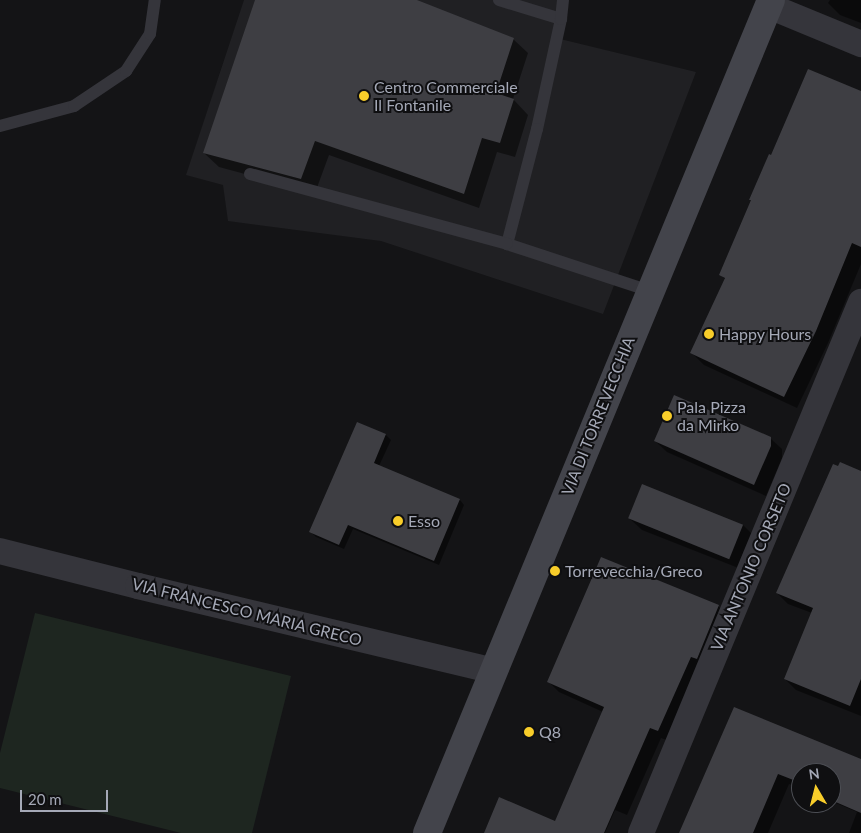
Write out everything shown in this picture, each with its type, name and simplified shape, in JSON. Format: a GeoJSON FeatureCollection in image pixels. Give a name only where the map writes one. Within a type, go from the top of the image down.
{"type":"FeatureCollection","features":[{"type":"Feature","properties":{"kind":"main road","name":"VIA DI TORREVECCHIA"},"geometry":{"type":"LineString","coordinates":[[427,833],[770,3]]}},
{"type":"Feature","properties":{"kind":"street"},"geometry":{"type":"LineString","coordinates":[[770,3],[861,44]]}},
{"type":"Feature","properties":{"kind":"street","name":"VIA ANTONIO CORSETO"},"geometry":{"type":"LineString","coordinates":[[641,833],[861,302]]}},
{"type":"Feature","properties":{"kind":"street","name":"VIA FRANCESCO MARIA GRECO"},"geometry":{"type":"LineString","coordinates":[[0,551],[494,671]]}},
{"type":"Feature","properties":{"kind":"lane"},"geometry":{"type":"LineString","coordinates":[[0,126],[74,106],[126,71],[150,34],[155,0]]}},
{"type":"Feature","properties":{"kind":"lane"},"geometry":{"type":"LineString","coordinates":[[499,0],[561,19]]}},
{"type":"Feature","properties":{"kind":"lane"},"geometry":{"type":"LineString","coordinates":[[507,244],[537,129],[564,0]]}},
{"type":"Feature","properties":{"kind":"lane"},"geometry":{"type":"LineString","coordinates":[[250,174],[507,244],[650,291]]}},
{"type":"Feature","properties":{"kind":"shaded area"},"geometry":{"type":"Polygon","coordinates":[[[244,0],[559,0],[556,38],[696,72],[603,314],[381,241],[228,221],[223,185],[186,175],[244,0]]]}},
{"type":"Feature","properties":{"kind":"shaded area"},"geometry":{"type":"Polygon","coordinates":[[[35,613],[291,676],[252,833],[181,833],[0,788],[0,753],[35,613]]]}},
{"type":"Feature","properties":{"kind":"building","name":"Centro Commerciale Il Fontanile"},"geometry":{"type":"Polygon","coordinates":[[[255,0],[417,0],[514,38],[496,93],[514,99],[500,143],[482,138],[464,194],[315,141],[301,179],[203,153],[255,0]]]}},
{"type":"Feature","properties":{"kind":"building"},"geometry":{"type":"Polygon","coordinates":[[[808,69],[861,91],[861,247],[852,243],[816,331],[784,397],[690,353],[725,278],[719,275],[751,200],[749,200],[769,154],[771,155],[808,69]]]}},
{"type":"Feature","properties":{"kind":"building"},"geometry":{"type":"Polygon","coordinates":[[[674,395],[771,437],[771,446],[754,485],[654,441],[674,395]]]}},
{"type":"Feature","properties":{"kind":"building"},"geometry":{"type":"Polygon","coordinates":[[[357,422],[386,434],[374,463],[460,499],[434,561],[348,525],[339,545],[309,532],[357,422]]]}},
{"type":"Feature","properties":{"kind":"building"},"geometry":{"type":"Polygon","coordinates":[[[840,462],[861,471],[861,679],[850,706],[784,679],[813,608],[776,593],[833,464],[838,466],[840,462]]]}},
{"type":"Feature","properties":{"kind":"building"},"geometry":{"type":"Polygon","coordinates":[[[642,484],[743,525],[729,559],[628,518],[642,484]]]}},
{"type":"Feature","properties":{"kind":"building"},"geometry":{"type":"Polygon","coordinates":[[[601,557],[719,605],[697,659],[691,657],[658,731],[650,728],[604,833],[484,833],[499,797],[555,821],[604,707],[547,682],[601,557]]]}},
{"type":"Feature","properties":{"kind":"building"},"geometry":{"type":"Polygon","coordinates":[[[734,707],[861,759],[861,813],[841,804],[841,763],[791,763],[791,779],[778,774],[753,833],[679,833],[734,707]]]}},
{"type":"Feature","properties":{"kind":"place","name":"Centro Commerciale Il Fontanile"},"geometry":{"type":"Point","coordinates":[364,96]}},
{"type":"Feature","properties":{"kind":"place","name":"Happy Hours"},"geometry":{"type":"Point","coordinates":[709,334]}},
{"type":"Feature","properties":{"kind":"place","name":"Pala Pizza da Mirko"},"geometry":{"type":"Point","coordinates":[667,416]}},
{"type":"Feature","properties":{"kind":"place","name":"Esso"},"geometry":{"type":"Point","coordinates":[398,521]}},
{"type":"Feature","properties":{"kind":"place","name":"Torrevecchia/Greco"},"geometry":{"type":"Point","coordinates":[555,571]}},
{"type":"Feature","properties":{"kind":"place","name":"Q8"},"geometry":{"type":"Point","coordinates":[529,732]}}]}
